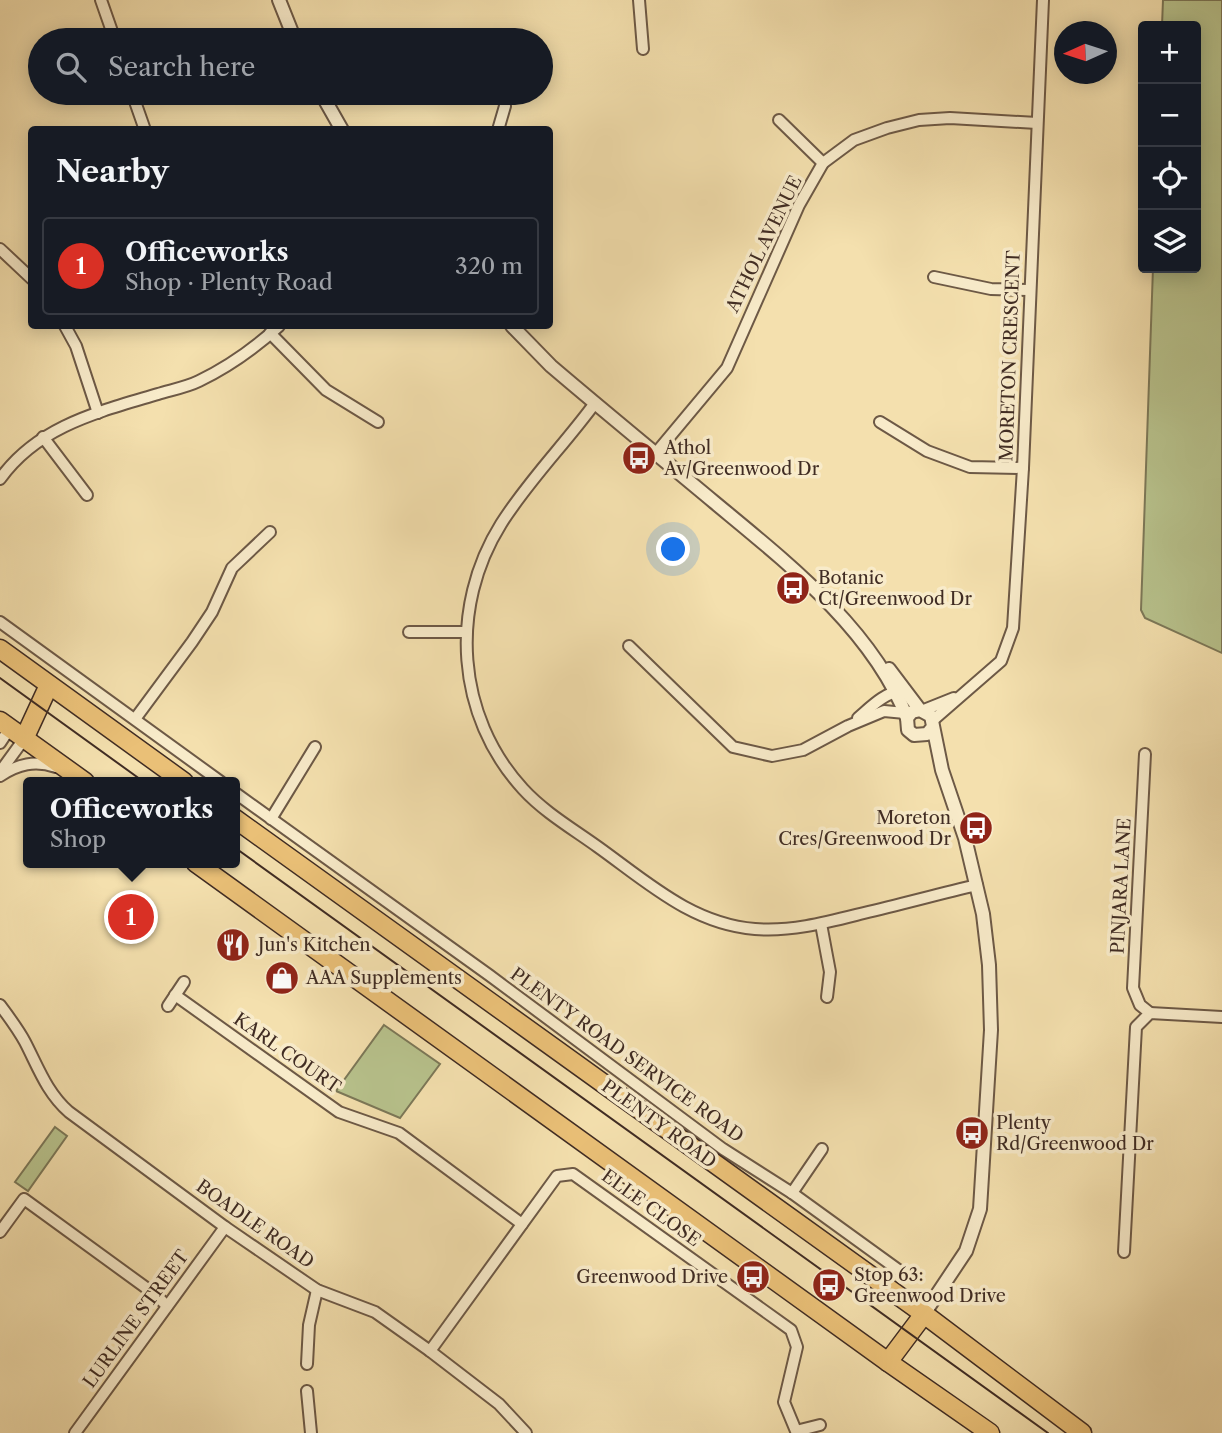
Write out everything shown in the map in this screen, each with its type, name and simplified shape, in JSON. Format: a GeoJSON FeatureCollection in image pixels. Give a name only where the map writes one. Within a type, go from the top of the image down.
{"type":"FeatureCollection","features":[{"type":"Feature","properties":{"kind":"highway"},"geometry":{"type":"LineString","coordinates":[[0,649],[177,777]]}},
{"type":"Feature","properties":{"kind":"highway"},"geometry":{"type":"LineString","coordinates":[[49,684],[9,733],[78,777]]}},
{"type":"Feature","properties":{"kind":"highway","name":"PLENTY ROAD"},"geometry":{"type":"LineString","coordinates":[[240,822],[924,1314],[1082,1433]]}},
{"type":"Feature","properties":{"kind":"highway"},"geometry":{"type":"LineString","coordinates":[[203,868],[990,1433]]}},
{"type":"Feature","properties":{"kind":"highway"},"geometry":{"type":"LineString","coordinates":[[888,1362],[924,1314]]}},
{"type":"Feature","properties":{"kind":"street"},"geometry":{"type":"LineString","coordinates":[[101,0],[111,28]]}},
{"type":"Feature","properties":{"kind":"street"},"geometry":{"type":"LineString","coordinates":[[279,0],[290,28]]}},
{"type":"Feature","properties":{"kind":"street"},"geometry":{"type":"LineString","coordinates":[[639,0],[643,49]]}},
{"type":"Feature","properties":{"kind":"street","name":"MORETON CRESCENT"},"geometry":{"type":"LineString","coordinates":[[927,717],[963,694],[1001,661],[1013,628],[1023,468],[1043,0]]}},
{"type":"Feature","properties":{"kind":"street"},"geometry":{"type":"LineString","coordinates":[[136,105],[144,126]]}},
{"type":"Feature","properties":{"kind":"street"},"geometry":{"type":"LineString","coordinates":[[328,105],[340,126]]}},
{"type":"Feature","properties":{"kind":"street"},"geometry":{"type":"LineString","coordinates":[[499,126],[505,106]]}},
{"type":"Feature","properties":{"kind":"street","name":"ATHOL AVENUE"},"geometry":{"type":"LineString","coordinates":[[656,453],[727,368],[799,205],[823,163],[854,140],[919,120],[950,118],[1037,123]]}},
{"type":"Feature","properties":{"kind":"street"},"geometry":{"type":"LineString","coordinates":[[779,120],[823,163]]}},
{"type":"Feature","properties":{"kind":"street"},"geometry":{"type":"LineString","coordinates":[[0,250],[28,275]]}},
{"type":"Feature","properties":{"kind":"street"},"geometry":{"type":"LineString","coordinates":[[934,276],[991,289],[1030,290]]}},
{"type":"Feature","properties":{"kind":"street"},"geometry":{"type":"LineString","coordinates":[[67,329],[76,346],[98,413]]}},
{"type":"Feature","properties":{"kind":"street"},"geometry":{"type":"LineString","coordinates":[[0,479],[22,453],[43,437],[71,422],[198,382],[243,354],[274,329],[326,390],[378,422]]}},
{"type":"Feature","properties":{"kind":"street"},"geometry":{"type":"LineString","coordinates":[[515,329],[551,366],[810,585],[868,650],[891,671],[906,715],[908,730],[919,737],[942,771]]}},
{"type":"Feature","properties":{"kind":"street"},"geometry":{"type":"LineString","coordinates":[[595,403],[512,506],[491,542],[473,589],[466,632],[470,687],[486,732],[509,772],[538,802],[662,894],[702,917],[738,927],[763,930],[821,924],[977,885]]}},
{"type":"Feature","properties":{"kind":"street"},"geometry":{"type":"LineString","coordinates":[[880,422],[927,450],[970,467],[1023,468]]}},
{"type":"Feature","properties":{"kind":"street"},"geometry":{"type":"LineString","coordinates":[[43,437],[87,495]]}},
{"type":"Feature","properties":{"kind":"street"},"geometry":{"type":"LineString","coordinates":[[135,719],[212,612],[232,568],[270,533]]}},
{"type":"Feature","properties":{"kind":"street"},"geometry":{"type":"LineString","coordinates":[[0,622],[214,777]]}},
{"type":"Feature","properties":{"kind":"street"},"geometry":{"type":"LineString","coordinates":[[409,632],[466,632]]}},
{"type":"Feature","properties":{"kind":"street"},"geometry":{"type":"LineString","coordinates":[[629,646],[733,747],[772,756],[803,750],[848,726],[884,711],[906,715],[912,712],[927,717]]}},
{"type":"Feature","properties":{"kind":"street"},"geometry":{"type":"LineString","coordinates":[[848,726],[881,698],[899,691]]}},
{"type":"Feature","properties":{"kind":"street"},"geometry":{"type":"LineString","coordinates":[[899,691],[927,717],[965,838],[987,942],[991,1000],[983,1196],[977,1224],[966,1251],[924,1314]]}},
{"type":"Feature","properties":{"kind":"street"},"geometry":{"type":"LineString","coordinates":[[919,737],[927,734],[927,717]]}},
{"type":"Feature","properties":{"kind":"street"},"geometry":{"type":"LineString","coordinates":[[0,774],[9,733]]}},
{"type":"Feature","properties":{"kind":"street"},"geometry":{"type":"LineString","coordinates":[[271,819],[315,747]]}},
{"type":"Feature","properties":{"kind":"street","name":"PINJARA LANE"},"geometry":{"type":"LineString","coordinates":[[1145,754],[1133,988],[1140,1005],[1150,1013]]}},
{"type":"Feature","properties":{"kind":"street"},"geometry":{"type":"LineString","coordinates":[[0,774],[27,763],[44,763],[69,771]]}},
{"type":"Feature","properties":{"kind":"street","name":"PLENTY ROAD SERVICE ROAD"},"geometry":{"type":"LineString","coordinates":[[240,796],[489,975],[723,1149],[792,1193],[904,1274]]}},
{"type":"Feature","properties":{"kind":"street"},"geometry":{"type":"LineString","coordinates":[[366,914],[377,895]]}},
{"type":"Feature","properties":{"kind":"street"},"geometry":{"type":"LineString","coordinates":[[821,924],[830,972],[827,997]]}},
{"type":"Feature","properties":{"kind":"street"},"geometry":{"type":"LineString","coordinates":[[168,1006],[184,982]]}},
{"type":"Feature","properties":{"kind":"street","name":"KARL COURT"},"geometry":{"type":"LineString","coordinates":[[175,995],[339,1112],[399,1133],[522,1224]]}},
{"type":"Feature","properties":{"kind":"street","name":"BOADLE ROAD"},"geometry":{"type":"LineString","coordinates":[[0,1005],[24,1039],[58,1102],[225,1227],[317,1290],[375,1312],[499,1404],[526,1433]]}},
{"type":"Feature","properties":{"kind":"street"},"geometry":{"type":"LineString","coordinates":[[1124,1252],[1136,1027],[1150,1013],[1222,1017]]}},
{"type":"Feature","properties":{"kind":"street"},"geometry":{"type":"LineString","coordinates":[[792,1193],[822,1149]]}},
{"type":"Feature","properties":{"kind":"street","name":"ELLE CLOSE"},"geometry":{"type":"LineString","coordinates":[[430,1351],[557,1176],[573,1174],[791,1330],[797,1347],[784,1402],[796,1431],[820,1425]]}},
{"type":"Feature","properties":{"kind":"street"},"geometry":{"type":"LineString","coordinates":[[0,1232],[24,1199],[156,1295],[167,1306]]}},
{"type":"Feature","properties":{"kind":"street","name":"LURLINE STREET"},"geometry":{"type":"LineString","coordinates":[[75,1433],[225,1227]]}},
{"type":"Feature","properties":{"kind":"street"},"geometry":{"type":"LineString","coordinates":[[858,1241],[863,1270]]}},
{"type":"Feature","properties":{"kind":"street"},"geometry":{"type":"LineString","coordinates":[[307,1364],[309,1325],[317,1290]]}},
{"type":"Feature","properties":{"kind":"street"},"geometry":{"type":"LineString","coordinates":[[307,1391],[310,1433]]}},
{"type":"Feature","properties":{"kind":"green space"},"geometry":{"type":"Polygon","coordinates":[[[1163,0],[1222,0],[1222,653],[1145,618],[1141,610],[1153,273],[1201,273],[1201,21],[1162,21],[1163,0]]]}},
{"type":"Feature","properties":{"kind":"green space"},"geometry":{"type":"Polygon","coordinates":[[[384,1025],[440,1064],[400,1118],[336,1091],[384,1025]]]}},
{"type":"Feature","properties":{"kind":"green space"},"geometry":{"type":"Polygon","coordinates":[[[55,1127],[67,1136],[28,1191],[15,1182],[55,1127]]]}},
{"type":"Feature","properties":{"kind":"tram line"},"geometry":{"type":"LineString","coordinates":[[0,678],[137,777]]}},
{"type":"Feature","properties":{"kind":"tram line"},"geometry":{"type":"LineString","coordinates":[[240,851],[1048,1433]]}},
{"type":"Feature","properties":{"kind":"place","name":"Athol Av/Greenwood Dr"},"geometry":{"type":"Point","coordinates":[639,458]}},
{"type":"Feature","properties":{"kind":"place","name":"Botanic Ct/Greenwood Dr"},"geometry":{"type":"Point","coordinates":[793,588]}},
{"type":"Feature","properties":{"kind":"place","name":"Moreton Cres/Greenwood Dr"},"geometry":{"type":"Point","coordinates":[976,828]}},
{"type":"Feature","properties":{"kind":"place","name":"Officeworks"},"geometry":{"type":"Point","coordinates":[131,917]}},
{"type":"Feature","properties":{"kind":"place","name":"Jun's Kitchen"},"geometry":{"type":"Point","coordinates":[233,945]}},
{"type":"Feature","properties":{"kind":"place","name":"AAA Supplements"},"geometry":{"type":"Point","coordinates":[282,978]}},
{"type":"Feature","properties":{"kind":"place","name":"Plenty Rd/Greenwood Dr"},"geometry":{"type":"Point","coordinates":[972,1133]}},
{"type":"Feature","properties":{"kind":"place","name":"Greenwood Drive"},"geometry":{"type":"Point","coordinates":[753,1277]}},
{"type":"Feature","properties":{"kind":"place","name":"Stop 63: Greenwood Drive"},"geometry":{"type":"Point","coordinates":[829,1285]}}]}
